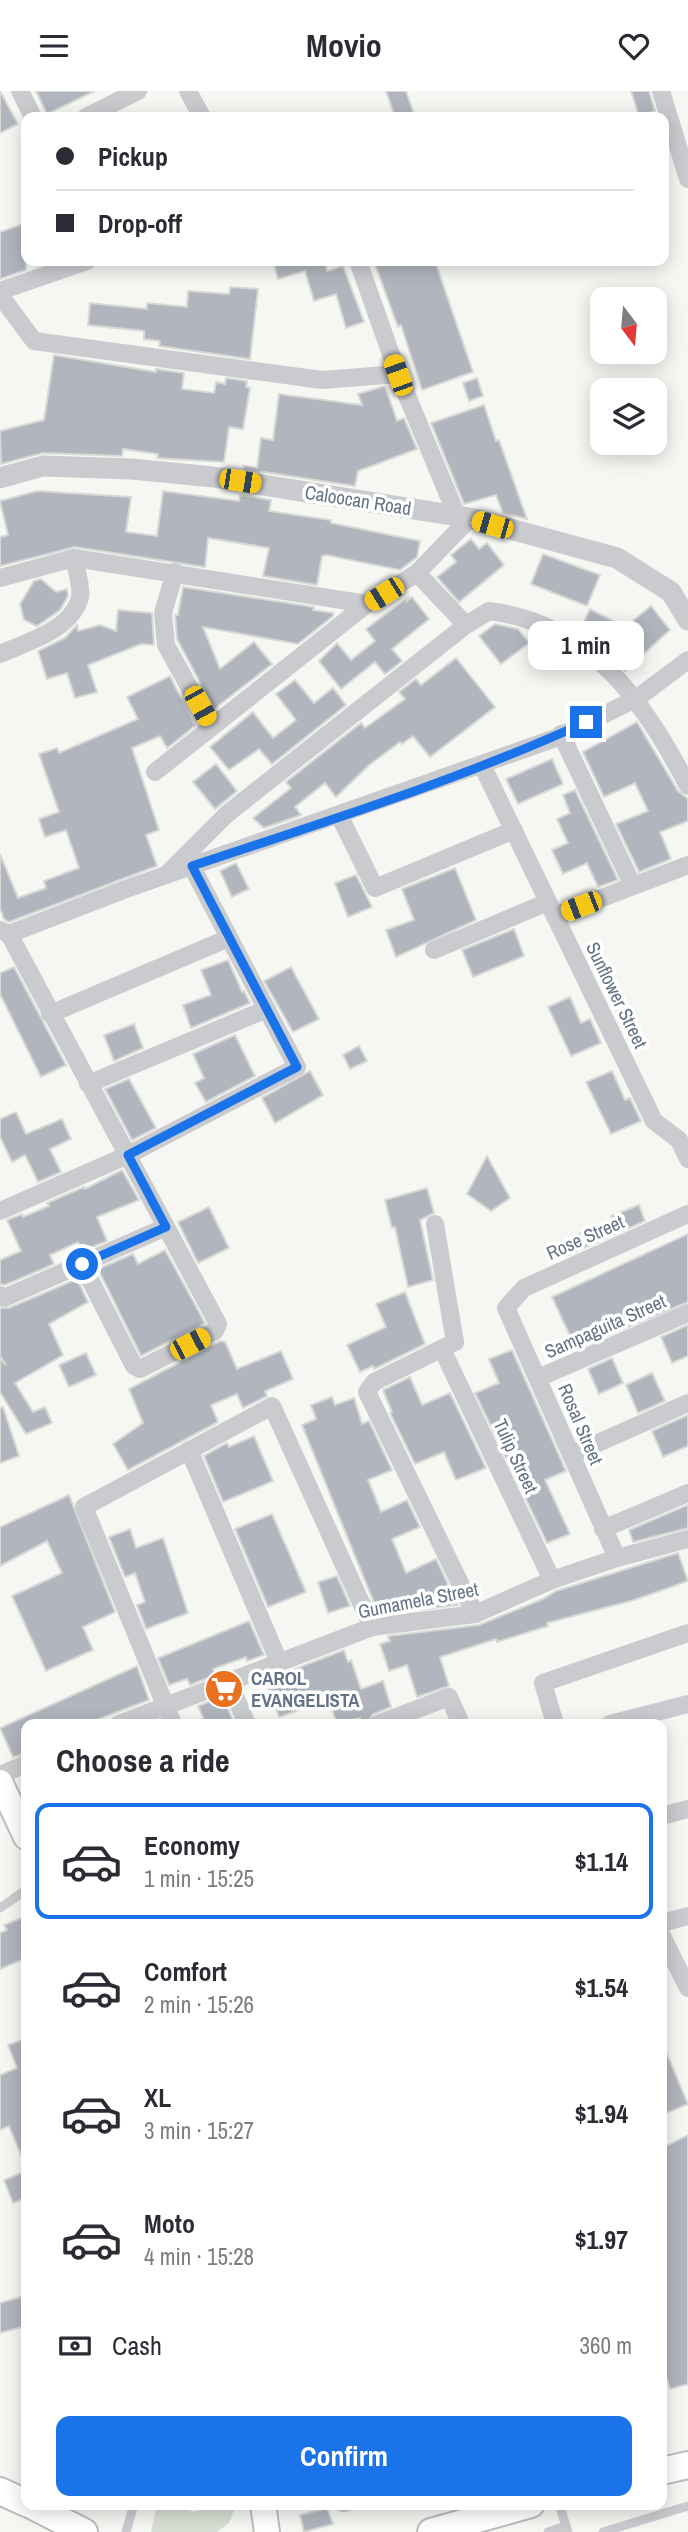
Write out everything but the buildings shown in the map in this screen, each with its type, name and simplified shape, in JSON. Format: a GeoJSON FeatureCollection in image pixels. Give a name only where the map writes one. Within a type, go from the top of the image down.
{"type":"FeatureCollection","features":[{"type":"Feature","properties":{"kind":"main road"},"geometry":{"type":"LineString","coordinates":[[0,1783],[21,1827]]}},
{"type":"Feature","properties":{"kind":"main road"},"geometry":{"type":"LineString","coordinates":[[667,2470],[688,2465]]}},
{"type":"Feature","properties":{"kind":"main road"},"geometry":{"type":"LineString","coordinates":[[0,2491],[21,2501]]}},
{"type":"Feature","properties":{"kind":"main road"},"geometry":{"type":"LineString","coordinates":[[40,2510],[84,2532]]}},
{"type":"Feature","properties":{"kind":"main road"},"geometry":{"type":"LineString","coordinates":[[264,2510],[267,2532]]}},
{"type":"Feature","properties":{"kind":"main road"},"geometry":{"type":"LineString","coordinates":[[431,2532],[478,2511]]}},
{"type":"Feature","properties":{"kind":"street"},"geometry":{"type":"LineString","coordinates":[[20,91],[30,112]]}},
{"type":"Feature","properties":{"kind":"street"},"geometry":{"type":"LineString","coordinates":[[96,112],[138,91]]}},
{"type":"Feature","properties":{"kind":"street"},"geometry":{"type":"LineString","coordinates":[[188,91],[199,112]]}},
{"type":"Feature","properties":{"kind":"street"},"geometry":{"type":"LineString","coordinates":[[662,91],[668,112]]}},
{"type":"Feature","properties":{"kind":"street"},"geometry":{"type":"LineString","coordinates":[[669,115],[688,179]]}},
{"type":"Feature","properties":{"kind":"street"},"geometry":{"type":"LineString","coordinates":[[73,266],[0,293],[34,341],[322,380],[398,375]]}},
{"type":"Feature","properties":{"kind":"street"},"geometry":{"type":"LineString","coordinates":[[155,772],[367,604],[417,573],[463,517],[398,375],[360,266]]}},
{"type":"Feature","properties":{"kind":"street","name":"Caloocan Road"},"geometry":{"type":"LineString","coordinates":[[0,478],[43,466],[132,469],[213,477],[463,517],[617,558],[671,592],[688,621]]}},
{"type":"Feature","properties":{"kind":"street"},"geometry":{"type":"LineString","coordinates":[[0,578],[74,558],[367,604]]}},
{"type":"Feature","properties":{"kind":"street"},"geometry":{"type":"LineString","coordinates":[[0,654],[45,634],[72,615],[81,595],[74,558]]}},
{"type":"Feature","properties":{"kind":"street"},"geometry":{"type":"LineString","coordinates":[[175,572],[163,613],[166,645],[211,727]]}},
{"type":"Feature","properties":{"kind":"street"},"geometry":{"type":"LineString","coordinates":[[417,573],[466,625]]}},
{"type":"Feature","properties":{"kind":"street"},"geometry":{"type":"LineString","coordinates":[[165,876],[227,814],[466,625],[489,611],[555,629],[597,657],[660,730],[688,786]]}},
{"type":"Feature","properties":{"kind":"street"},"geometry":{"type":"LineString","coordinates":[[82,1264],[134,1366],[140,1369],[215,1331],[218,1324],[5,932],[482,765],[561,734],[636,699],[688,660]]}},
{"type":"Feature","properties":{"kind":"street"},"geometry":{"type":"LineString","coordinates":[[561,734],[633,886]]}},
{"type":"Feature","properties":{"kind":"street","name":"Sunflower Street"},"geometry":{"type":"LineString","coordinates":[[482,765],[654,1121],[684,1138],[688,1159]]}},
{"type":"Feature","properties":{"kind":"street"},"geometry":{"type":"LineString","coordinates":[[339,815],[375,888],[514,830]]}},
{"type":"Feature","properties":{"kind":"street"},"geometry":{"type":"LineString","coordinates":[[434,950],[552,909],[633,886],[688,865]]}},
{"type":"Feature","properties":{"kind":"street"},"geometry":{"type":"LineString","coordinates":[[0,1211],[128,1155],[297,1067],[192,866]]}},
{"type":"Feature","properties":{"kind":"street"},"geometry":{"type":"LineString","coordinates":[[50,1014],[229,938]]}},
{"type":"Feature","properties":{"kind":"street"},"geometry":{"type":"LineString","coordinates":[[89,1084],[267,1009]]}},
{"type":"Feature","properties":{"kind":"street","name":"Rose Street"},"geometry":{"type":"LineString","coordinates":[[506,1308],[524,1288],[688,1214]]}},
{"type":"Feature","properties":{"kind":"street"},"geometry":{"type":"LineString","coordinates":[[435,1224],[455,1342],[374,1382],[367,1392],[475,1614]]}},
{"type":"Feature","properties":{"kind":"street"},"geometry":{"type":"LineString","coordinates":[[0,1295],[4,1298],[166,1227]]}},
{"type":"Feature","properties":{"kind":"street","name":"Rosal Street"},"geometry":{"type":"LineString","coordinates":[[506,1308],[617,1558]]}},
{"type":"Feature","properties":{"kind":"street","name":"Sampaguita Street"},"geometry":{"type":"LineString","coordinates":[[538,1378],[688,1313]]}},
{"type":"Feature","properties":{"kind":"street","name":"Tulip Street"},"geometry":{"type":"LineString","coordinates":[[442,1349],[552,1580]]}},
{"type":"Feature","properties":{"kind":"street"},"geometry":{"type":"LineString","coordinates":[[571,1455],[688,1403]]}},
{"type":"Feature","properties":{"kind":"street"},"geometry":{"type":"LineString","coordinates":[[171,1719],[84,1507],[272,1406],[372,1627]]}},
{"type":"Feature","properties":{"kind":"street"},"geometry":{"type":"LineString","coordinates":[[189,1450],[279,1662]]}},
{"type":"Feature","properties":{"kind":"street"},"geometry":{"type":"LineString","coordinates":[[603,1529],[688,1493]]}},
{"type":"Feature","properties":{"kind":"street","name":"Gumamela Street"},"geometry":{"type":"LineString","coordinates":[[130,1719],[166,1703],[372,1627],[475,1614],[552,1580],[617,1558],[688,1539]]}},
{"type":"Feature","properties":{"kind":"street"},"geometry":{"type":"LineString","coordinates":[[554,1719],[543,1683],[688,1633]]}},
{"type":"Feature","properties":{"kind":"street"},"geometry":{"type":"LineString","coordinates":[[229,1681],[245,1719]]}},
{"type":"Feature","properties":{"kind":"street"},"geometry":{"type":"LineString","coordinates":[[392,1719],[449,1697],[459,1719]]}},
{"type":"Feature","properties":{"kind":"street"},"geometry":{"type":"LineString","coordinates":[[630,1719],[688,1704]]}},
{"type":"Feature","properties":{"kind":"street"},"geometry":{"type":"LineString","coordinates":[[0,1775],[21,1766]]}},
{"type":"Feature","properties":{"kind":"street"},"geometry":{"type":"LineString","coordinates":[[667,1815],[688,1809]]}},
{"type":"Feature","properties":{"kind":"street"},"geometry":{"type":"LineString","coordinates":[[667,1922],[688,1916]]}},
{"type":"Feature","properties":{"kind":"street"},"geometry":{"type":"LineString","coordinates":[[667,1946],[688,1988]]}},
{"type":"Feature","properties":{"kind":"lane"},"geometry":{"type":"LineString","coordinates":[[0,1908],[21,1893]]}},
{"type":"Feature","properties":{"kind":"lane"},"geometry":{"type":"LineString","coordinates":[[603,2532],[688,2506]]}},
{"type":"Feature","properties":{"kind":"lane"},"geometry":{"type":"LineString","coordinates":[[126,2532],[132,2510]]}},
{"type":"Feature","properties":{"kind":"lane"},"geometry":{"type":"LineString","coordinates":[[548,2532],[567,2529],[561,2510]]}},
{"type":"Feature","properties":{"kind":"shaded area"},"geometry":{"type":"Polygon","coordinates":[[[156,2510],[234,2510],[229,2523],[217,2532],[151,2532],[156,2510]]]}},
{"type":"Feature","properties":{"kind":"place","name":"CAROL EVANGELISTA"},"geometry":{"type":"Point","coordinates":[224,1689]}},
{"type":"Feature","properties":{"kind":"route"},"geometry":{"type":"LineString","coordinates":[[82,1264],[166,1227],[128,1155],[297,1067],[192,866],[482,765],[553,739],[586,722]]}}]}
